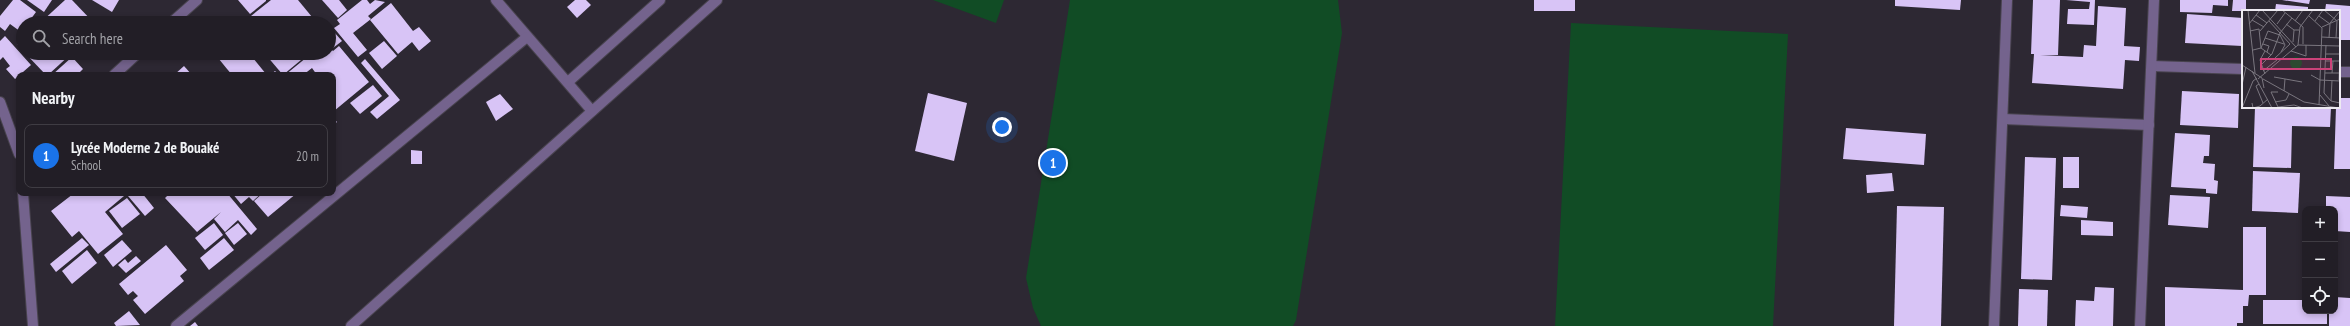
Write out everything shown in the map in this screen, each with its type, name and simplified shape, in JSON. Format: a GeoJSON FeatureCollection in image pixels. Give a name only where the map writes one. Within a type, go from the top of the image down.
{"type":"FeatureCollection","features":[{"type":"Feature","properties":{"kind":"street"},"geometry":{"type":"LineString","coordinates":[[179,16],[197,0]]}},
{"type":"Feature","properties":{"kind":"street"},"geometry":{"type":"LineString","coordinates":[[496,0],[592,111]]}},
{"type":"Feature","properties":{"kind":"street"},"geometry":{"type":"LineString","coordinates":[[568,82],[660,0]]}},
{"type":"Feature","properties":{"kind":"street"},"geometry":{"type":"LineString","coordinates":[[351,326],[717,0]]}},
{"type":"Feature","properties":{"kind":"street"},"geometry":{"type":"LineString","coordinates":[[1994,326],[2007,0]]}},
{"type":"Feature","properties":{"kind":"street"},"geometry":{"type":"LineString","coordinates":[[2140,326],[2154,0]]}},
{"type":"Feature","properties":{"kind":"street"},"geometry":{"type":"LineString","coordinates":[[336,194],[527,37]]}},
{"type":"Feature","properties":{"kind":"street"},"geometry":{"type":"LineString","coordinates":[[117,72],[130,60]]}},
{"type":"Feature","properties":{"kind":"street"},"geometry":{"type":"LineString","coordinates":[[2152,66],[2242,69]]}},
{"type":"Feature","properties":{"kind":"street"},"geometry":{"type":"LineString","coordinates":[[0,102],[16,146]]}},
{"type":"Feature","properties":{"kind":"street"},"geometry":{"type":"LineString","coordinates":[[2003,119],[2149,125]]}},
{"type":"Feature","properties":{"kind":"street"},"geometry":{"type":"LineString","coordinates":[[23,196],[33,326]]}},
{"type":"Feature","properties":{"kind":"street"},"geometry":{"type":"LineString","coordinates":[[176,326],[334,196]]}},
{"type":"Feature","properties":{"kind":"green space"},"geometry":{"type":"Polygon","coordinates":[[[933,0],[1004,0],[996,23],[933,0]]]}},
{"type":"Feature","properties":{"kind":"green space"},"geometry":{"type":"Polygon","coordinates":[[[1070,0],[1338,0],[1342,33],[1296,320],[1293,326],[1041,326],[1033,308],[1026,278],[1070,0]]]}},
{"type":"Feature","properties":{"kind":"green space"},"geometry":{"type":"Polygon","coordinates":[[[1571,23],[1788,34],[1773,326],[1555,326],[1571,23]]]}},
{"type":"Feature","properties":{"kind":"building"},"geometry":{"type":"Polygon","coordinates":[[[13,0],[20,0],[36,12],[33,16],[16,16],[16,28],[10,24],[5,31],[0,27],[0,16],[13,0]]]}},
{"type":"Feature","properties":{"kind":"building"},"geometry":{"type":"Polygon","coordinates":[[[27,0],[52,0],[44,12],[27,0]]]}},
{"type":"Feature","properties":{"kind":"building"},"geometry":{"type":"Polygon","coordinates":[[[65,0],[72,0],[87,16],[48,16],[65,0]]]}},
{"type":"Feature","properties":{"kind":"building"},"geometry":{"type":"Polygon","coordinates":[[[92,0],[119,0],[112,12],[92,0]]]}},
{"type":"Feature","properties":{"kind":"building"},"geometry":{"type":"Polygon","coordinates":[[[238,0],[266,0],[266,1],[250,14],[238,0]]]}},
{"type":"Feature","properties":{"kind":"building"},"geometry":{"type":"Polygon","coordinates":[[[271,0],[298,0],[311,16],[251,16],[271,0]]]}},
{"type":"Feature","properties":{"kind":"building"},"geometry":{"type":"Polygon","coordinates":[[[322,0],[339,0],[347,10],[338,18],[322,0]]]}},
{"type":"Feature","properties":{"kind":"building"},"geometry":{"type":"Polygon","coordinates":[[[362,0],[367,0],[370,4],[375,0],[385,2],[368,16],[371,19],[353,33],[367,50],[358,57],[336,30],[336,27],[340,24],[337,20],[362,0]]]}},
{"type":"Feature","properties":{"kind":"building"},"geometry":{"type":"Polygon","coordinates":[[[575,0],[586,0],[591,5],[577,18],[567,7],[575,0]]]}},
{"type":"Feature","properties":{"kind":"building"},"geometry":{"type":"Polygon","coordinates":[[[1534,0],[1575,0],[1575,11],[1534,11],[1534,0]]]}},
{"type":"Feature","properties":{"kind":"building"},"geometry":{"type":"Polygon","coordinates":[[[1895,0],[1961,0],[1960,10],[1895,6],[1895,0]]]}},
{"type":"Feature","properties":{"kind":"building"},"geometry":{"type":"Polygon","coordinates":[[[2033,0],[2060,0],[2058,55],[2040,55],[2083,57],[2084,45],[2096,46],[2098,6],[2126,8],[2124,46],[2140,47],[2139,61],[2125,60],[2123,89],[2032,83],[2034,54],[2031,54],[2033,0]]]}},
{"type":"Feature","properties":{"kind":"building"},"geometry":{"type":"Polygon","coordinates":[[[2066,0],[2095,0],[2094,25],[2067,24],[2068,9],[2089,9],[2090,2],[2066,0]]]}},
{"type":"Feature","properties":{"kind":"building"},"geometry":{"type":"Polygon","coordinates":[[[2180,0],[2228,0],[2228,6],[2213,5],[2212,13],[2180,12],[2180,0]]]}},
{"type":"Feature","properties":{"kind":"building"},"geometry":{"type":"Polygon","coordinates":[[[2233,0],[2246,0],[2246,10],[2232,11],[2233,0]]]}},
{"type":"Feature","properties":{"kind":"building"},"geometry":{"type":"Polygon","coordinates":[[[2282,0],[2310,0],[2309,4],[2282,0]]]}},
{"type":"Feature","properties":{"kind":"building"},"geometry":{"type":"Polygon","coordinates":[[[391,3],[413,31],[419,27],[431,41],[419,51],[412,42],[398,54],[370,20],[391,3]]]}},
{"type":"Feature","properties":{"kind":"building"},"geometry":{"type":"Polygon","coordinates":[[[2276,4],[2308,7],[2308,10],[2275,10],[2276,4]]]}},
{"type":"Feature","properties":{"kind":"building"},"geometry":{"type":"Polygon","coordinates":[[[2326,4],[2350,6],[2350,40],[2340,40],[2340,10],[2325,10],[2326,4]]]}},
{"type":"Feature","properties":{"kind":"building"},"geometry":{"type":"Polygon","coordinates":[[[2187,14],[2242,18],[2242,46],[2185,43],[2187,14]]]}},
{"type":"Feature","properties":{"kind":"building"},"geometry":{"type":"Polygon","coordinates":[[[336,34],[342,41],[336,46],[336,34]]]}},
{"type":"Feature","properties":{"kind":"building"},"geometry":{"type":"Polygon","coordinates":[[[5,36],[16,48],[16,60],[27,60],[31,65],[23,72],[16,72],[15,79],[6,69],[10,66],[3,57],[0,60],[0,41],[5,36]]]}},
{"type":"Feature","properties":{"kind":"building"},"geometry":{"type":"Polygon","coordinates":[[[384,41],[397,56],[382,69],[369,53],[384,41]]]}},
{"type":"Feature","properties":{"kind":"building"},"geometry":{"type":"Polygon","coordinates":[[[339,46],[369,82],[336,109],[336,72],[315,72],[312,68],[307,72],[289,72],[303,60],[336,60],[336,48],[339,46]]]}},
{"type":"Feature","properties":{"kind":"building"},"geometry":{"type":"Polygon","coordinates":[[[365,59],[400,100],[377,119],[370,112],[389,96],[361,63],[365,59]]]}},
{"type":"Feature","properties":{"kind":"building"},"geometry":{"type":"Polygon","coordinates":[[[32,60],[64,60],[51,72],[43,72],[32,60]]]}},
{"type":"Feature","properties":{"kind":"building"},"geometry":{"type":"Polygon","coordinates":[[[69,60],[75,60],[83,69],[80,72],[55,72],[69,60]]]}},
{"type":"Feature","properties":{"kind":"building"},"geometry":{"type":"Polygon","coordinates":[[[220,60],[255,60],[264,72],[230,72],[220,60]]]}},
{"type":"Feature","properties":{"kind":"building"},"geometry":{"type":"Polygon","coordinates":[[[270,60],[301,60],[287,72],[280,72],[270,60]]]}},
{"type":"Feature","properties":{"kind":"building"},"geometry":{"type":"Polygon","coordinates":[[[184,66],[189,72],[177,72],[184,66]]]}},
{"type":"Feature","properties":{"kind":"building"},"geometry":{"type":"Polygon","coordinates":[[[373,85],[382,96],[360,114],[350,103],[373,85]]]}},
{"type":"Feature","properties":{"kind":"building"},"geometry":{"type":"Polygon","coordinates":[[[2182,91],[2239,94],[2238,128],[2180,125],[2182,91]]]}},
{"type":"Feature","properties":{"kind":"building"},"geometry":{"type":"Polygon","coordinates":[[[928,93],[967,103],[954,161],[915,151],[928,93]]]}},
{"type":"Feature","properties":{"kind":"building"},"geometry":{"type":"Polygon","coordinates":[[[500,94],[513,109],[496,121],[486,102],[500,94]]]}},
{"type":"Feature","properties":{"kind":"building"},"geometry":{"type":"Polygon","coordinates":[[[2340,98],[2350,98],[2350,169],[2334,169],[2336,108],[2340,108],[2340,98]]]}},
{"type":"Feature","properties":{"kind":"building"},"geometry":{"type":"Polygon","coordinates":[[[2255,108],[2331,108],[2330,127],[2292,126],[2291,168],[2253,167],[2255,108]]]}},
{"type":"Feature","properties":{"kind":"building"},"geometry":{"type":"Polygon","coordinates":[[[1846,128],[1926,134],[1924,165],[1843,159],[1846,128]]]}},
{"type":"Feature","properties":{"kind":"building"},"geometry":{"type":"Polygon","coordinates":[[[2175,133],[2210,135],[2209,156],[2204,156],[2203,163],[2215,164],[2214,180],[2218,181],[2217,194],[2206,193],[2206,189],[2171,187],[2175,133]]]}},
{"type":"Feature","properties":{"kind":"building"},"geometry":{"type":"Polygon","coordinates":[[[411,150],[422,151],[422,164],[411,164],[411,150]]]}},
{"type":"Feature","properties":{"kind":"building"},"geometry":{"type":"Polygon","coordinates":[[[2025,157],[2056,158],[2052,280],[2021,279],[2025,157]]]}},
{"type":"Feature","properties":{"kind":"building"},"geometry":{"type":"Polygon","coordinates":[[[2063,157],[2079,157],[2079,188],[2063,188],[2063,157]]]}},
{"type":"Feature","properties":{"kind":"building"},"geometry":{"type":"Polygon","coordinates":[[[2253,171],[2300,173],[2298,213],[2252,211],[2253,171]]]}},
{"type":"Feature","properties":{"kind":"building"},"geometry":{"type":"Polygon","coordinates":[[[1892,173],[1894,191],[1867,193],[1866,175],[1892,173]]]}},
{"type":"Feature","properties":{"kind":"building"},"geometry":{"type":"Polygon","coordinates":[[[2170,195],[2210,197],[2208,228],[2168,225],[2170,195]]]}},
{"type":"Feature","properties":{"kind":"building"},"geometry":{"type":"Polygon","coordinates":[[[70,196],[124,196],[105,212],[123,234],[98,254],[79,231],[72,237],[51,211],[70,196]]]}},
{"type":"Feature","properties":{"kind":"building"},"geometry":{"type":"Polygon","coordinates":[[[128,196],[144,196],[154,208],[145,216],[128,196]]]}},
{"type":"Feature","properties":{"kind":"building"},"geometry":{"type":"Polygon","coordinates":[[[167,196],[230,196],[257,229],[251,235],[238,220],[225,232],[214,219],[221,212],[197,232],[165,198],[167,196]]]}},
{"type":"Feature","properties":{"kind":"building"},"geometry":{"type":"Polygon","coordinates":[[[234,196],[259,196],[253,201],[249,197],[241,204],[234,196]]]}},
{"type":"Feature","properties":{"kind":"building"},"geometry":{"type":"Polygon","coordinates":[[[260,196],[293,196],[268,217],[254,201],[260,196]]]}},
{"type":"Feature","properties":{"kind":"building"},"geometry":{"type":"Polygon","coordinates":[[[2326,196],[2350,197],[2350,232],[2338,231],[2338,206],[2326,206],[2326,196]]]}},
{"type":"Feature","properties":{"kind":"building"},"geometry":{"type":"Polygon","coordinates":[[[127,198],[140,214],[122,228],[109,211],[127,198]]]}},
{"type":"Feature","properties":{"kind":"building"},"geometry":{"type":"Polygon","coordinates":[[[2061,205],[2088,207],[2087,218],[2060,216],[2061,205]]]}},
{"type":"Feature","properties":{"kind":"building"},"geometry":{"type":"Polygon","coordinates":[[[1897,206],[1944,207],[1941,326],[1894,326],[1897,206]]]}},
{"type":"Feature","properties":{"kind":"building"},"geometry":{"type":"Polygon","coordinates":[[[2081,220],[2113,222],[2113,236],[2081,235],[2081,220]]]}},
{"type":"Feature","properties":{"kind":"building"},"geometry":{"type":"Polygon","coordinates":[[[214,223],[223,235],[205,250],[195,238],[214,223]]]}},
{"type":"Feature","properties":{"kind":"building"},"geometry":{"type":"Polygon","coordinates":[[[238,223],[247,234],[234,245],[225,233],[238,223]]]}},
{"type":"Feature","properties":{"kind":"building"},"geometry":{"type":"Polygon","coordinates":[[[2243,227],[2266,227],[2266,295],[2249,295],[2248,306],[2243,306],[2243,323],[2237,323],[2237,326],[2165,326],[2165,287],[2243,290],[2243,227]]]}},
{"type":"Feature","properties":{"kind":"building"},"geometry":{"type":"Polygon","coordinates":[[[82,238],[89,245],[56,272],[50,264],[82,238]]]}},
{"type":"Feature","properties":{"kind":"building"},"geometry":{"type":"Polygon","coordinates":[[[224,238],[234,250],[209,270],[200,258],[224,238]]]}},
{"type":"Feature","properties":{"kind":"building"},"geometry":{"type":"Polygon","coordinates":[[[122,240],[132,251],[113,267],[104,255],[122,240]]]}},
{"type":"Feature","properties":{"kind":"building"},"geometry":{"type":"Polygon","coordinates":[[[166,245],[187,270],[180,276],[184,281],[145,314],[133,300],[138,296],[133,291],[128,295],[119,284],[166,245]]]}},
{"type":"Feature","properties":{"kind":"building"},"geometry":{"type":"Polygon","coordinates":[[[87,250],[97,263],[72,284],[62,271],[87,250]]]}},
{"type":"Feature","properties":{"kind":"building"},"geometry":{"type":"Polygon","coordinates":[[[136,256],[141,261],[126,273],[118,265],[125,259],[128,263],[136,256]]]}},
{"type":"Feature","properties":{"kind":"building"},"geometry":{"type":"Polygon","coordinates":[[[2095,287],[2114,288],[2113,326],[2075,326],[2076,300],[2094,301],[2095,287]]]}},
{"type":"Feature","properties":{"kind":"building"},"geometry":{"type":"Polygon","coordinates":[[[2019,289],[2048,290],[2047,326],[2018,326],[2019,289]]]}},
{"type":"Feature","properties":{"kind":"building"},"geometry":{"type":"Polygon","coordinates":[[[2338,297],[2350,298],[2350,326],[2329,326],[2329,314],[2338,314],[2338,297]]]}},
{"type":"Feature","properties":{"kind":"building"},"geometry":{"type":"Polygon","coordinates":[[[2263,300],[2302,300],[2302,314],[2327,314],[2327,324],[2263,324],[2263,300]]]}},
{"type":"Feature","properties":{"kind":"building"},"geometry":{"type":"Polygon","coordinates":[[[129,311],[140,325],[116,326],[114,323],[129,311]]]}},
{"type":"Feature","properties":{"kind":"building"},"geometry":{"type":"Polygon","coordinates":[[[195,322],[198,326],[190,326],[195,322]]]}},
{"type":"Feature","properties":{"kind":"place","name":"Lycée Moderne 2 de Bouaké"},"geometry":{"type":"Point","coordinates":[1053,163]}}]}
